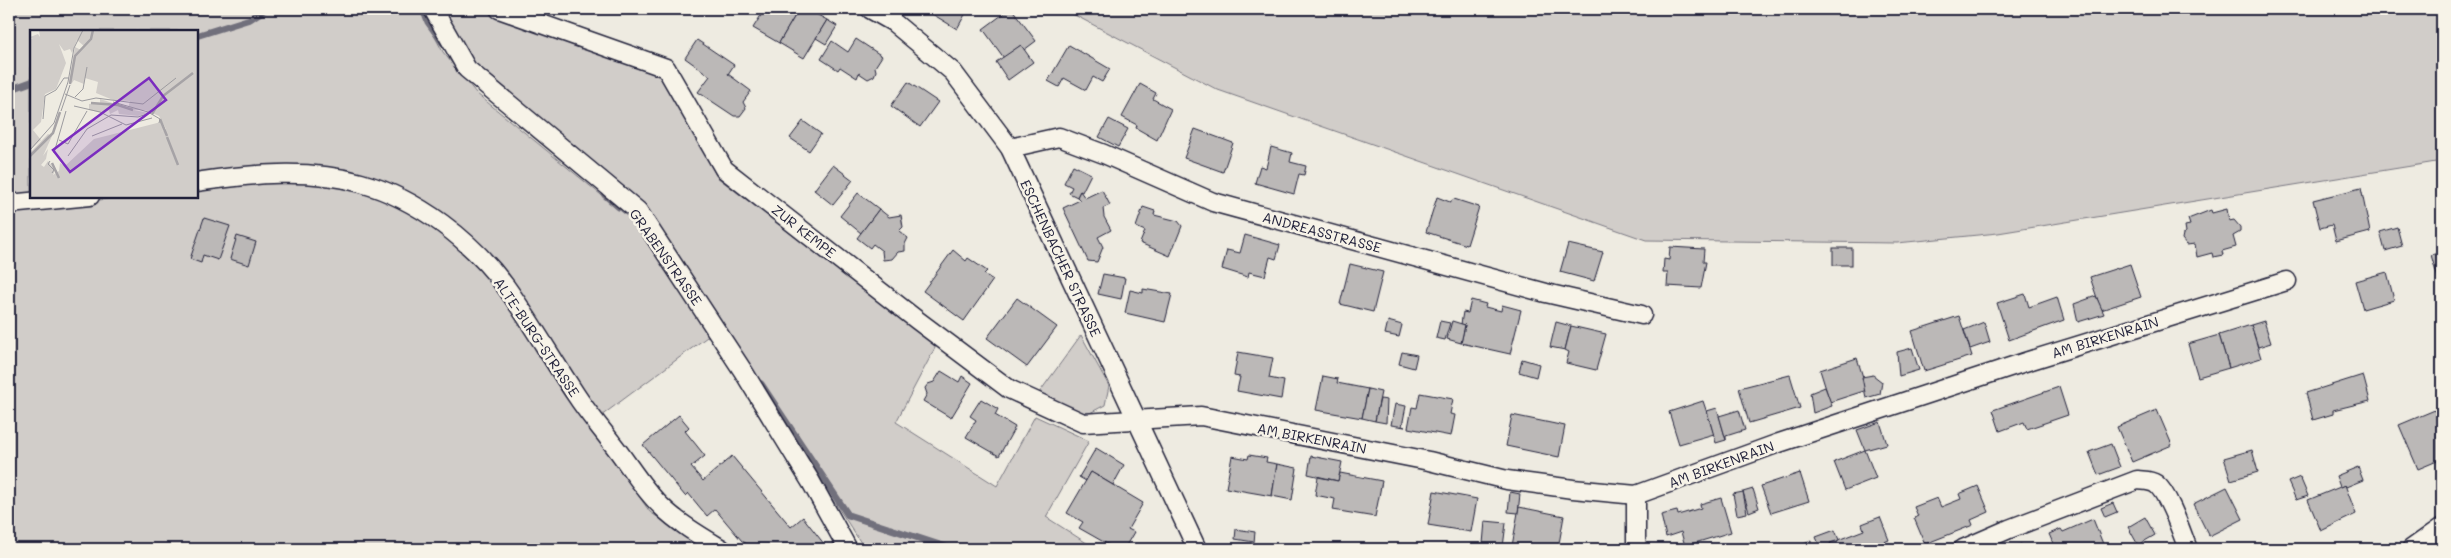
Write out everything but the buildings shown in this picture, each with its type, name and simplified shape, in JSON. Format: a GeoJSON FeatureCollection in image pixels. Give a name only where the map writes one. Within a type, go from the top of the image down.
{"type":"FeatureCollection","features":[{"type":"Feature","properties":{"kind":"street","name":"GRABENSTRASSE"},"geometry":{"type":"LineString","coordinates":[[433,9],[467,69],[638,211],[743,371],[811,482],[848,549]]}},
{"type":"Feature","properties":{"kind":"street","name":"ZUR KEMPE"},"geometry":{"type":"LineString","coordinates":[[499,9],[666,68],[724,169],[917,320],[1009,388],[1083,423],[1138,420]]}},
{"type":"Feature","properties":{"kind":"street","name":"ESCHENBACHER STRASSE"},"geometry":{"type":"LineString","coordinates":[[870,9],[893,22],[954,72],[1010,148],[1052,243],[1138,420],[1178,513],[1197,549]]}},
{"type":"Feature","properties":{"kind":"street","name":"ANDREASSTRASSE"},"geometry":{"type":"LineString","coordinates":[[1010,148],[1059,137],[1104,154],[1213,202],[1546,293],[1642,315]]}},
{"type":"Feature","properties":{"kind":"street","name":"ALTE-BURG-STRASSE"},"geometry":{"type":"LineString","coordinates":[[198,182],[256,174],[324,177],[361,183],[395,196],[429,214],[468,244],[505,286],[577,397],[660,506],[698,535],[722,549]]}},
{"type":"Feature","properties":{"kind":"street"},"geometry":{"type":"LineString","coordinates":[[9,204],[70,198]]}},
{"type":"Feature","properties":{"kind":"street","name":"AM BIRKENRAIN"},"geometry":{"type":"LineString","coordinates":[[1138,420],[1201,416],[1430,461],[1507,480],[1636,495],[1788,440],[2035,359],[2287,281]]}},
{"type":"Feature","properties":{"kind":"street"},"geometry":{"type":"LineString","coordinates":[[1963,549],[2009,529],[2137,480],[2149,481],[2157,485],[2165,496],[2188,549]]}},
{"type":"Feature","properties":{"kind":"street"},"geometry":{"type":"LineString","coordinates":[[1636,495],[1636,549]]}},
{"type":"Feature","properties":{"kind":"street"},"geometry":{"type":"LineString","coordinates":[[2411,549],[2442,527]]}},
{"type":"Feature","properties":{"kind":"shaded area"},"geometry":{"type":"Polygon","coordinates":[[[9,9],[420,9],[443,52],[476,93],[638,225],[711,334],[589,425],[650,512],[705,549],[9,549],[9,9]]]}},
{"type":"Feature","properties":{"kind":"shaded area"},"geometry":{"type":"Polygon","coordinates":[[[440,9],[483,9],[661,73],[717,177],[936,346],[896,422],[997,486],[1035,416],[1089,441],[1046,517],[1096,549],[865,549],[643,209],[470,63],[440,9]]]}},
{"type":"Feature","properties":{"kind":"shaded area"},"geometry":{"type":"Polygon","coordinates":[[[1063,9],[2442,9],[2442,161],[1998,233],[1897,243],[1646,240],[1218,90],[1063,9]]]}},
{"type":"Feature","properties":{"kind":"shaded area"},"geometry":{"type":"Polygon","coordinates":[[[1081,335],[1109,386],[1105,405],[1084,416],[1039,393],[1081,335]]]}},
{"type":"Feature","properties":{"kind":"waterway"},"geometry":{"type":"LineString","coordinates":[[198,35],[250,19],[265,9]]}},
{"type":"Feature","properties":{"kind":"waterway"},"geometry":{"type":"LineString","coordinates":[[423,9],[428,22],[443,43]]}},
{"type":"Feature","properties":{"kind":"waterway"},"geometry":{"type":"LineString","coordinates":[[9,90],[30,82]]}},
{"type":"Feature","properties":{"kind":"waterway"},"geometry":{"type":"LineString","coordinates":[[605,195],[619,207]]}},
{"type":"Feature","properties":{"kind":"waterway"},"geometry":{"type":"LineString","coordinates":[[761,384],[848,515],[952,549]]}}]}
